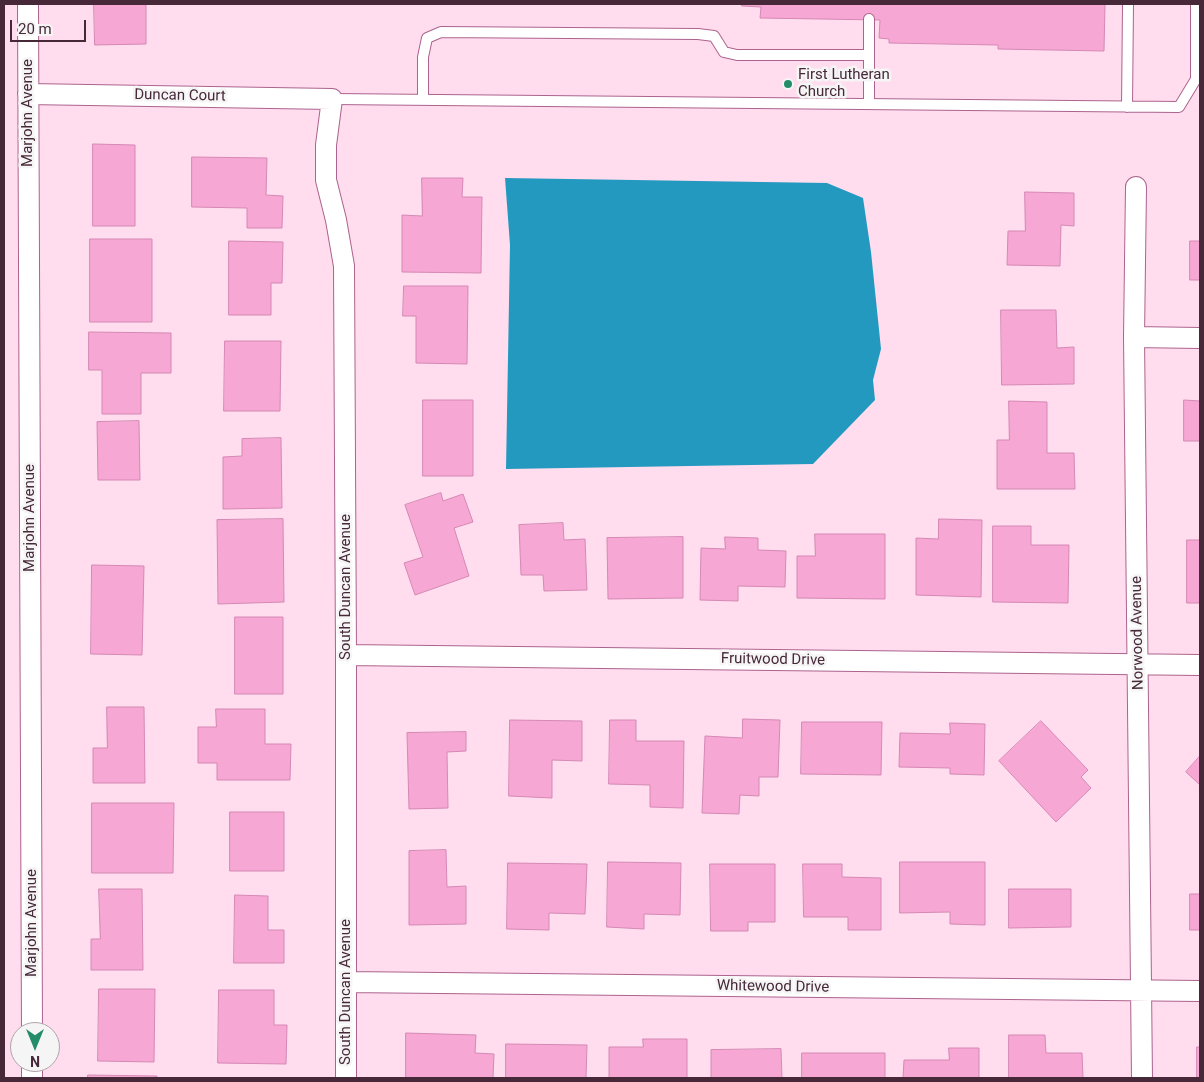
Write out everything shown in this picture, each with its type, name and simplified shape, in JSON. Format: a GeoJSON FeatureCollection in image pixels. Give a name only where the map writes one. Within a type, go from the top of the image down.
{"type":"FeatureCollection","features":[{"type":"Feature","properties":{"kind":"street","name":"Marjohn Avenue"},"geometry":{"type":"LineString","coordinates":[[28,4],[32,1022]]}},
{"type":"Feature","properties":{"kind":"street","name":"Duncan Court"},"geometry":{"type":"LineString","coordinates":[[28,94],[332,99]]}},
{"type":"Feature","properties":{"kind":"street","name":"South Duncan Avenue"},"geometry":{"type":"LineString","coordinates":[[332,99],[326,145],[326,180],[336,220],[344,266],[346,1078]]}},
{"type":"Feature","properties":{"kind":"street","name":"Norwood Avenue"},"geometry":{"type":"LineString","coordinates":[[1136,188],[1134,338],[1142,1078]]}},
{"type":"Feature","properties":{"kind":"street"},"geometry":{"type":"LineString","coordinates":[[1134,338],[1200,338]]}},
{"type":"Feature","properties":{"kind":"street","name":"Fruitwood Drive"},"geometry":{"type":"LineString","coordinates":[[346,655],[1200,665]]}},
{"type":"Feature","properties":{"kind":"street","name":"Whitewood Drive"},"geometry":{"type":"LineString","coordinates":[[346,982],[1200,991]]}},
{"type":"Feature","properties":{"kind":"lane"},"geometry":{"type":"LineString","coordinates":[[1127,107],[1128,4]]}},
{"type":"Feature","properties":{"kind":"lane"},"geometry":{"type":"LineString","coordinates":[[332,99],[1179,107],[1196,79],[1196,4]]}},
{"type":"Feature","properties":{"kind":"lane"},"geometry":{"type":"LineString","coordinates":[[869,19],[869,104]]}},
{"type":"Feature","properties":{"kind":"lane"},"geometry":{"type":"LineString","coordinates":[[423,100],[423,57],[427,38],[441,32],[698,34],[714,36],[724,52],[737,55],[869,55]]}},
{"type":"Feature","properties":{"kind":"water"},"geometry":{"type":"Polygon","coordinates":[[[505,178],[827,183],[863,198],[871,252],[881,349],[873,380],[875,400],[813,464],[506,469],[510,245],[505,178]]]}},
{"type":"Feature","properties":{"kind":"building"},"geometry":{"type":"Polygon","coordinates":[[[94,4],[146,4],[146,44],[95,45],[94,4]]]}},
{"type":"Feature","properties":{"kind":"building"},"geometry":{"type":"Polygon","coordinates":[[[742,4],[1105,4],[1104,51],[998,49],[998,45],[889,43],[889,39],[879,38],[880,20],[760,18],[761,7],[742,6],[742,4]]]}},
{"type":"Feature","properties":{"kind":"building"},"geometry":{"type":"Polygon","coordinates":[[[93,144],[135,145],[135,226],[93,226],[93,144]]]}},
{"type":"Feature","properties":{"kind":"building"},"geometry":{"type":"Polygon","coordinates":[[[192,157],[267,158],[266,195],[283,196],[282,228],[247,228],[247,208],[192,207],[192,157]]]}},
{"type":"Feature","properties":{"kind":"building"},"geometry":{"type":"Polygon","coordinates":[[[422,178],[463,178],[462,197],[482,197],[481,273],[402,272],[402,215],[422,216],[422,178]]]}},
{"type":"Feature","properties":{"kind":"building"},"geometry":{"type":"Polygon","coordinates":[[[1025,192],[1074,193],[1074,226],[1061,225],[1060,266],[1007,265],[1008,231],[1025,231],[1025,192]]]}},
{"type":"Feature","properties":{"kind":"building"},"geometry":{"type":"Polygon","coordinates":[[[90,239],[152,239],[152,322],[90,322],[90,239]]]}},
{"type":"Feature","properties":{"kind":"building"},"geometry":{"type":"Polygon","coordinates":[[[229,241],[283,242],[282,283],[271,283],[271,315],[229,315],[229,241]]]}},
{"type":"Feature","properties":{"kind":"building"},"geometry":{"type":"Polygon","coordinates":[[[1190,241],[1200,241],[1200,280],[1190,280],[1190,241]]]}},
{"type":"Feature","properties":{"kind":"building"},"geometry":{"type":"Polygon","coordinates":[[[404,286],[468,286],[467,364],[416,363],[416,316],[403,316],[404,286]]]}},
{"type":"Feature","properties":{"kind":"building"},"geometry":{"type":"Polygon","coordinates":[[[1001,310],[1056,310],[1057,348],[1074,347],[1074,384],[1002,385],[1001,310]]]}},
{"type":"Feature","properties":{"kind":"building"},"geometry":{"type":"Polygon","coordinates":[[[89,332],[171,333],[171,373],[141,373],[141,414],[102,414],[102,370],[89,370],[89,332]]]}},
{"type":"Feature","properties":{"kind":"building"},"geometry":{"type":"Polygon","coordinates":[[[225,341],[281,341],[280,411],[224,411],[225,341]]]}},
{"type":"Feature","properties":{"kind":"building"},"geometry":{"type":"Polygon","coordinates":[[[423,400],[473,400],[473,476],[423,476],[423,400]]]}},
{"type":"Feature","properties":{"kind":"building"},"geometry":{"type":"Polygon","coordinates":[[[1184,400],[1200,401],[1200,441],[1184,441],[1184,400]]]}},
{"type":"Feature","properties":{"kind":"building"},"geometry":{"type":"Polygon","coordinates":[[[1009,401],[1047,402],[1047,453],[1074,453],[1075,489],[997,489],[997,440],[1009,440],[1009,401]]]}},
{"type":"Feature","properties":{"kind":"building"},"geometry":{"type":"Polygon","coordinates":[[[139,421],[140,480],[98,480],[97,422],[139,421]]]}},
{"type":"Feature","properties":{"kind":"building"},"geometry":{"type":"Polygon","coordinates":[[[281,438],[282,508],[223,509],[223,457],[242,456],[242,439],[281,438]]]}},
{"type":"Feature","properties":{"kind":"building"},"geometry":{"type":"Polygon","coordinates":[[[441,493],[443,501],[463,494],[473,522],[454,528],[469,576],[415,595],[404,563],[423,557],[405,505],[441,493]]]}},
{"type":"Feature","properties":{"kind":"building"},"geometry":{"type":"Polygon","coordinates":[[[283,519],[284,602],[218,604],[217,520],[283,519]]]}},
{"type":"Feature","properties":{"kind":"building"},"geometry":{"type":"Polygon","coordinates":[[[939,519],[982,520],[981,597],[916,595],[916,538],[938,539],[939,519]]]}},
{"type":"Feature","properties":{"kind":"building"},"geometry":{"type":"Polygon","coordinates":[[[563,523],[564,540],[585,539],[587,590],[544,591],[543,575],[521,575],[519,525],[563,523]]]}},
{"type":"Feature","properties":{"kind":"building"},"geometry":{"type":"Polygon","coordinates":[[[993,526],[1031,526],[1031,545],[1069,545],[1068,603],[993,602],[993,526]]]}},
{"type":"Feature","properties":{"kind":"building"},"geometry":{"type":"Polygon","coordinates":[[[815,534],[885,534],[885,599],[797,598],[797,556],[815,556],[815,534]]]}},
{"type":"Feature","properties":{"kind":"building"},"geometry":{"type":"Polygon","coordinates":[[[683,537],[683,598],[608,599],[607,538],[683,537]]]}},
{"type":"Feature","properties":{"kind":"building"},"geometry":{"type":"Polygon","coordinates":[[[725,537],[758,538],[758,550],[786,551],[785,587],[738,586],[738,601],[700,600],[701,548],[725,549],[725,537]]]}},
{"type":"Feature","properties":{"kind":"building"},"geometry":{"type":"Polygon","coordinates":[[[1187,540],[1200,540],[1200,603],[1187,603],[1187,540]]]}},
{"type":"Feature","properties":{"kind":"building"},"geometry":{"type":"Polygon","coordinates":[[[92,565],[144,566],[142,655],[91,654],[92,565]]]}},
{"type":"Feature","properties":{"kind":"building"},"geometry":{"type":"Polygon","coordinates":[[[235,617],[283,617],[283,694],[235,694],[235,617]]]}},
{"type":"Feature","properties":{"kind":"building"},"geometry":{"type":"Polygon","coordinates":[[[107,707],[144,707],[145,783],[93,783],[93,748],[107,748],[107,707]]]}},
{"type":"Feature","properties":{"kind":"building"},"geometry":{"type":"Polygon","coordinates":[[[216,709],[265,709],[265,744],[291,744],[290,780],[217,780],[217,763],[198,763],[198,727],[216,727],[216,709]]]}},
{"type":"Feature","properties":{"kind":"building"},"geometry":{"type":"Polygon","coordinates":[[[743,719],[780,720],[778,777],[759,777],[759,796],[740,795],[739,814],[702,813],[705,736],[742,738],[743,719]]]}},
{"type":"Feature","properties":{"kind":"building"},"geometry":{"type":"Polygon","coordinates":[[[510,720],[582,721],[582,761],[552,760],[552,798],[509,796],[510,720]]]}},
{"type":"Feature","properties":{"kind":"building"},"geometry":{"type":"Polygon","coordinates":[[[610,720],[636,720],[636,741],[684,741],[683,808],[650,807],[650,785],[609,784],[610,720]]]}},
{"type":"Feature","properties":{"kind":"building"},"geometry":{"type":"Polygon","coordinates":[[[1041,721],[1088,770],[1081,777],[1091,788],[1056,822],[999,761],[1041,721]]]}},
{"type":"Feature","properties":{"kind":"building"},"geometry":{"type":"Polygon","coordinates":[[[802,722],[882,722],[881,775],[801,774],[802,722]]]}},
{"type":"Feature","properties":{"kind":"building"},"geometry":{"type":"Polygon","coordinates":[[[950,723],[985,724],[984,775],[950,774],[950,768],[899,767],[900,733],[950,734],[950,723]]]}},
{"type":"Feature","properties":{"kind":"building"},"geometry":{"type":"Polygon","coordinates":[[[466,732],[466,751],[447,752],[448,808],[409,809],[407,733],[466,732]]]}},
{"type":"Feature","properties":{"kind":"building"},"geometry":{"type":"Polygon","coordinates":[[[1200,756],[1200,785],[1186,772],[1200,756]]]}},
{"type":"Feature","properties":{"kind":"building"},"geometry":{"type":"Polygon","coordinates":[[[92,803],[174,803],[173,873],[92,873],[92,803]]]}},
{"type":"Feature","properties":{"kind":"building"},"geometry":{"type":"Polygon","coordinates":[[[230,812],[284,812],[284,871],[230,871],[230,812]]]}},
{"type":"Feature","properties":{"kind":"building"},"geometry":{"type":"Polygon","coordinates":[[[446,850],[447,887],[466,886],[466,924],[409,925],[409,851],[446,850]]]}},
{"type":"Feature","properties":{"kind":"building"},"geometry":{"type":"Polygon","coordinates":[[[608,862],[681,863],[680,915],[644,914],[644,929],[607,927],[608,862]]]}},
{"type":"Feature","properties":{"kind":"building"},"geometry":{"type":"Polygon","coordinates":[[[900,862],[985,862],[985,925],[950,924],[950,912],[900,913],[900,862]]]}},
{"type":"Feature","properties":{"kind":"building"},"geometry":{"type":"Polygon","coordinates":[[[508,863],[587,864],[585,914],[549,913],[549,930],[507,929],[508,863]]]}},
{"type":"Feature","properties":{"kind":"building"},"geometry":{"type":"Polygon","coordinates":[[[710,864],[775,864],[775,922],[748,922],[748,931],[711,931],[710,864]]]}},
{"type":"Feature","properties":{"kind":"building"},"geometry":{"type":"Polygon","coordinates":[[[803,864],[842,864],[842,877],[881,878],[881,930],[848,930],[848,917],[804,917],[803,864]]]}},
{"type":"Feature","properties":{"kind":"building"},"geometry":{"type":"Polygon","coordinates":[[[99,889],[142,889],[143,970],[91,970],[91,939],[100,939],[99,889]]]}},
{"type":"Feature","properties":{"kind":"building"},"geometry":{"type":"Polygon","coordinates":[[[1009,889],[1071,889],[1071,927],[1009,928],[1009,889]]]}},
{"type":"Feature","properties":{"kind":"building"},"geometry":{"type":"Polygon","coordinates":[[[1190,894],[1200,894],[1200,930],[1190,930],[1190,894]]]}},
{"type":"Feature","properties":{"kind":"building"},"geometry":{"type":"Polygon","coordinates":[[[235,895],[268,896],[268,930],[284,930],[284,963],[234,963],[235,895]]]}},
{"type":"Feature","properties":{"kind":"building"},"geometry":{"type":"Polygon","coordinates":[[[99,989],[155,989],[154,1062],[98,1061],[99,989]]]}},
{"type":"Feature","properties":{"kind":"building"},"geometry":{"type":"Polygon","coordinates":[[[219,990],[274,990],[274,1025],[287,1025],[286,1064],[218,1063],[219,990]]]}},
{"type":"Feature","properties":{"kind":"building"},"geometry":{"type":"Polygon","coordinates":[[[406,1033],[476,1035],[475,1053],[494,1054],[493,1078],[406,1078],[406,1033]]]}},
{"type":"Feature","properties":{"kind":"building"},"geometry":{"type":"Polygon","coordinates":[[[1009,1035],[1045,1035],[1046,1053],[1082,1053],[1083,1078],[1009,1078],[1009,1035]]]}},
{"type":"Feature","properties":{"kind":"building"},"geometry":{"type":"Polygon","coordinates":[[[643,1039],[687,1039],[687,1078],[609,1078],[609,1047],[643,1047],[643,1039]]]}},
{"type":"Feature","properties":{"kind":"building"},"geometry":{"type":"Polygon","coordinates":[[[506,1044],[587,1045],[586,1078],[506,1078],[506,1044]]]}},
{"type":"Feature","properties":{"kind":"building"},"geometry":{"type":"Polygon","coordinates":[[[1197,1047],[1200,1047],[1200,1078],[1197,1078],[1197,1047]]]}},
{"type":"Feature","properties":{"kind":"building"},"geometry":{"type":"Polygon","coordinates":[[[949,1048],[979,1048],[979,1078],[903,1078],[904,1060],[949,1060],[949,1048]]]}},
{"type":"Feature","properties":{"kind":"building"},"geometry":{"type":"Polygon","coordinates":[[[781,1049],[782,1078],[711,1078],[711,1050],[781,1049]]]}},
{"type":"Feature","properties":{"kind":"building"},"geometry":{"type":"Polygon","coordinates":[[[802,1053],[885,1053],[885,1078],[802,1078],[802,1053]]]}},
{"type":"Feature","properties":{"kind":"building"},"geometry":{"type":"Polygon","coordinates":[[[88,1075],[157,1076],[157,1078],[88,1078],[88,1075]]]}},
{"type":"Feature","properties":{"kind":"place","name":"First Lutheran Church"},"geometry":{"type":"Point","coordinates":[788,84]}}]}
